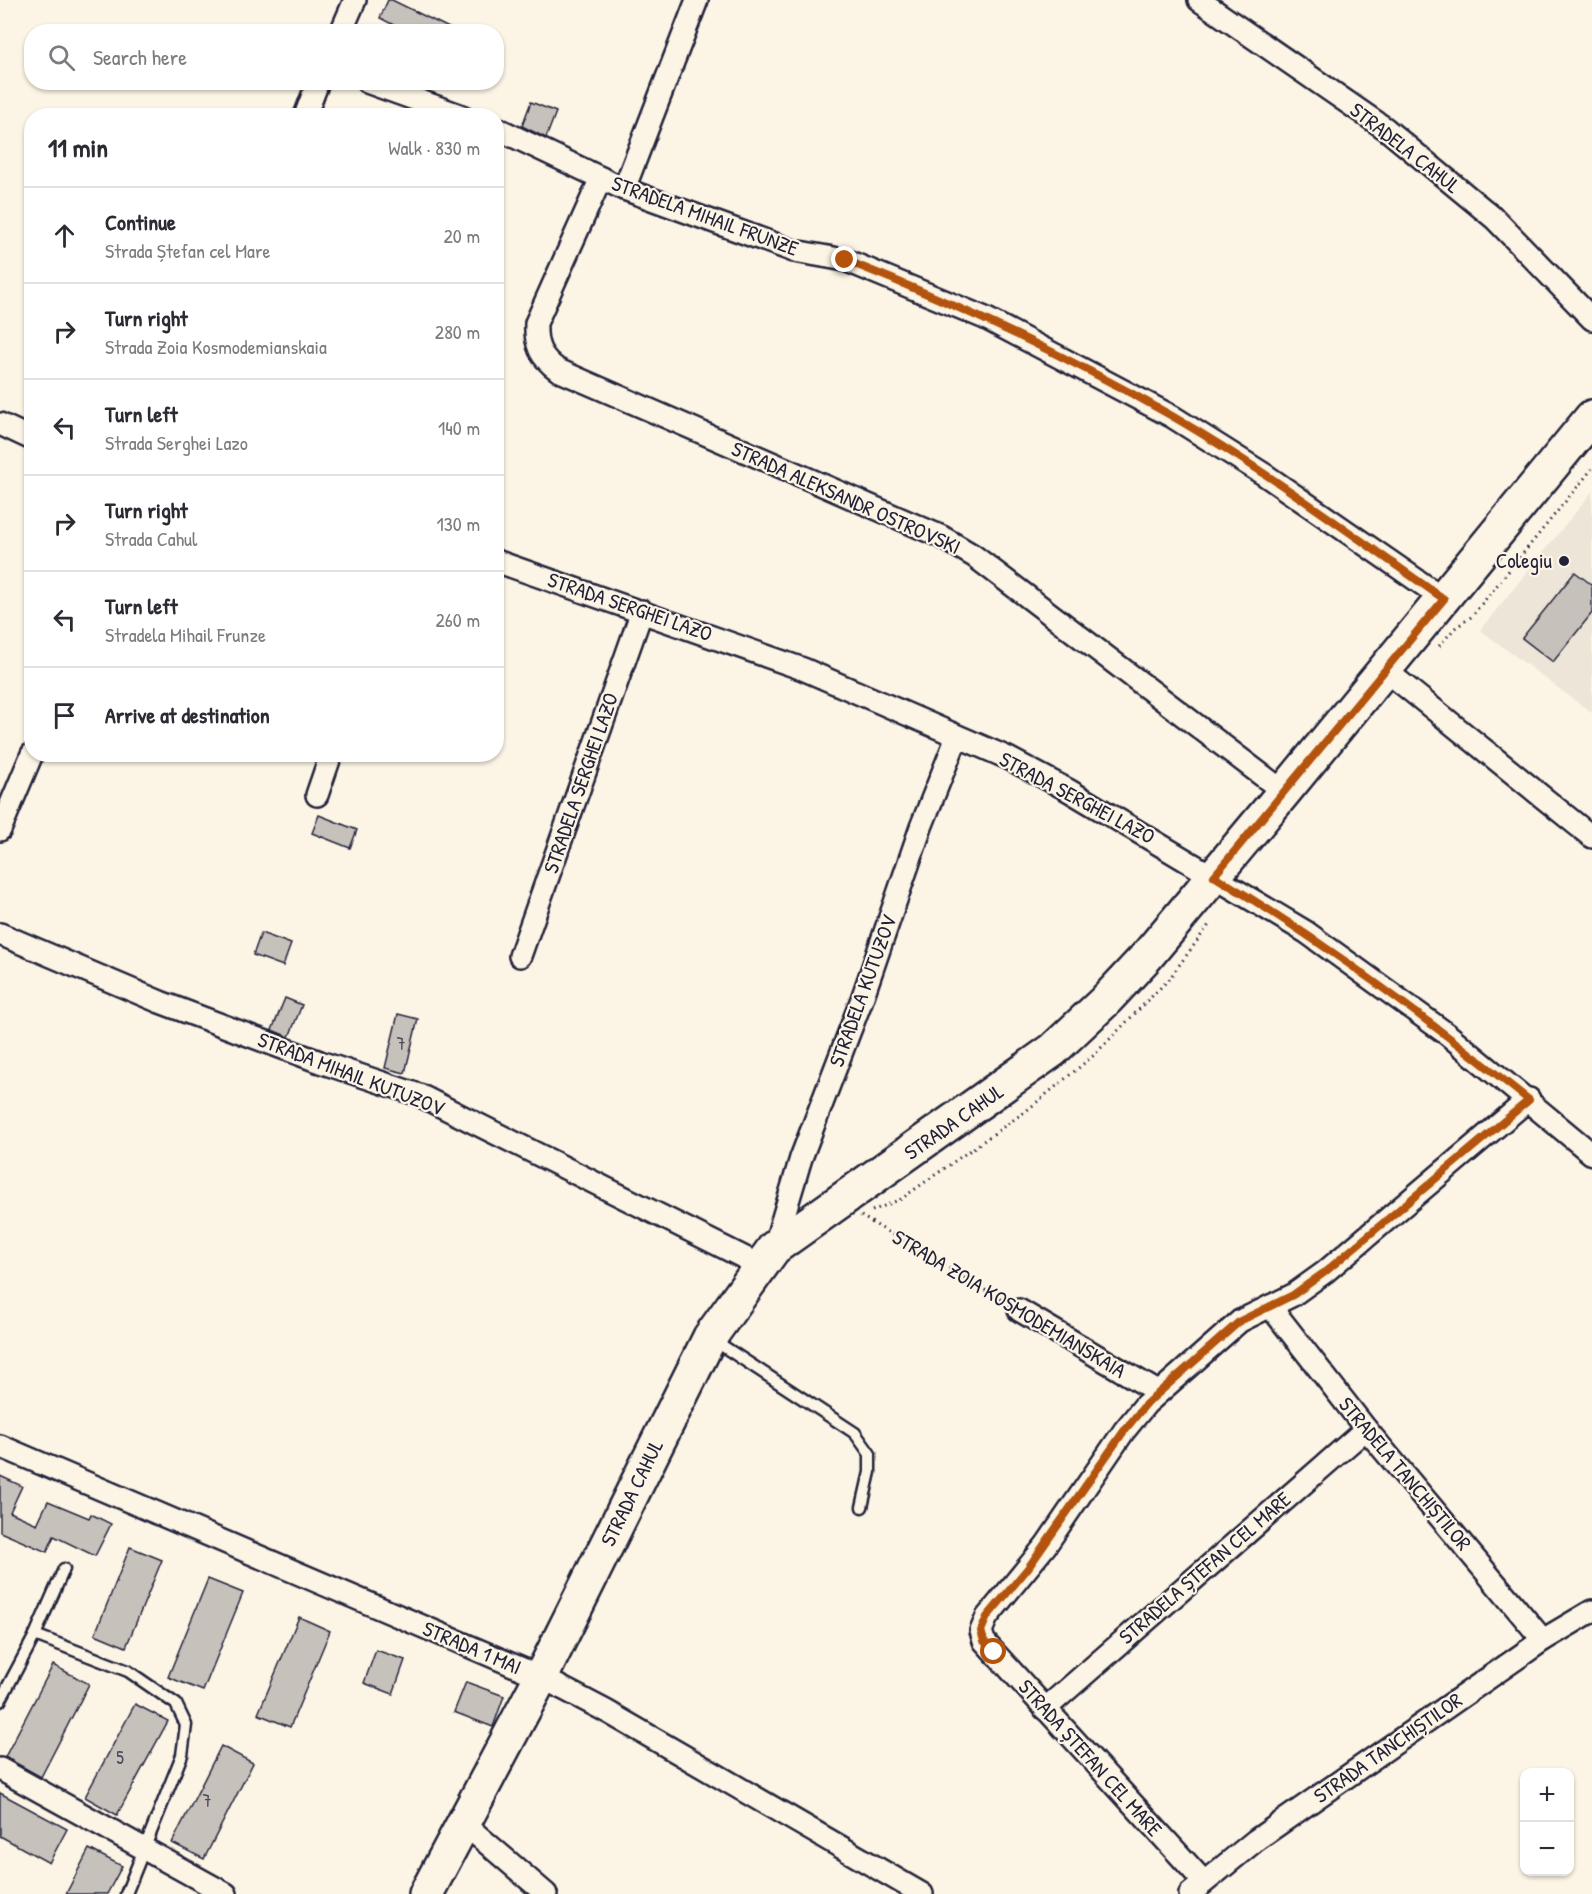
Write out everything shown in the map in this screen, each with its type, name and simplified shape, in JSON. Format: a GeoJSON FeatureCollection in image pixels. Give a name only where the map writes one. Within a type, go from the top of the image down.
{"type":"FeatureCollection","features":[{"type":"Feature","properties":{"kind":"main road","name":"STRADA CAHUL"},"geometry":{"type":"LineString","coordinates":[[426,1894],[462,1822],[541,1677],[710,1337],[766,1256],[1053,1050],[1147,956],[1592,417]]}},
{"type":"Feature","properties":{"kind":"street"},"geometry":{"type":"LineString","coordinates":[[344,24],[355,0]]}},
{"type":"Feature","properties":{"kind":"street"},"geometry":{"type":"LineString","coordinates":[[624,189],[697,0]]}},
{"type":"Feature","properties":{"kind":"street","name":"STRADELA CAHUL"},"geometry":{"type":"LineString","coordinates":[[1199,0],[1386,129],[1495,219],[1592,319]]}},
{"type":"Feature","properties":{"kind":"street"},"geometry":{"type":"LineString","coordinates":[[308,108],[315,90]]}},
{"type":"Feature","properties":{"kind":"street"},"geometry":{"type":"LineString","coordinates":[[389,90],[440,108]]}},
{"type":"Feature","properties":{"kind":"street","name":"STRADELA MIHAIL FRUNZE"},"geometry":{"type":"LineString","coordinates":[[504,132],[624,189],[794,251],[845,260],[985,318],[1173,417],[1265,475],[1444,599]]}},
{"type":"Feature","properties":{"kind":"street","name":"STRADA ALEKSANDR OSTROVSKI"},"geometry":{"type":"LineString","coordinates":[[601,178],[536,323],[535,338],[545,360],[558,370],[942,537],[966,551],[1284,792]]}},
{"type":"Feature","properties":{"kind":"street"},"geometry":{"type":"LineString","coordinates":[[0,424],[24,435]]}},
{"type":"Feature","properties":{"kind":"street","name":"STRADA SERGHEI LAZO"},"geometry":{"type":"LineString","coordinates":[[504,564],[803,669],[1008,758],[1068,790],[1306,932],[1447,1034],[1592,1154]]}},
{"type":"Feature","properties":{"kind":"street","name":"STRADELA SERGHEI LAZO"},"geometry":{"type":"LineString","coordinates":[[520,956],[642,611]]}},
{"type":"Feature","properties":{"kind":"street"},"geometry":{"type":"LineString","coordinates":[[1384,669],[1592,837]]}},
{"type":"Feature","properties":{"kind":"street","name":"STRADELA KUTUZOV"},"geometry":{"type":"LineString","coordinates":[[766,1256],[862,999],[921,827],[957,737]]}},
{"type":"Feature","properties":{"kind":"street"},"geometry":{"type":"LineString","coordinates":[[0,830],[29,762]]}},
{"type":"Feature","properties":{"kind":"street"},"geometry":{"type":"LineString","coordinates":[[316,795],[328,762]]}},
{"type":"Feature","properties":{"kind":"street","name":"STRADA MIHAIL KUTUZOV"},"geometry":{"type":"LineString","coordinates":[[0,934],[160,1002],[320,1062],[420,1095],[766,1256]]}},
{"type":"Feature","properties":{"kind":"street"},"geometry":{"type":"LineString","coordinates":[[1158,1392],[1233,1326],[1293,1295],[1325,1272],[1529,1100]]}},
{"type":"Feature","properties":{"kind":"street","name":"STRADELA TANCHIȘTILOR"},"geometry":{"type":"LineString","coordinates":[[1270,1305],[1366,1429],[1543,1640]]}},
{"type":"Feature","properties":{"kind":"street","name":"STRADA ZOIA KOSMODEMIANSKAIA"},"geometry":{"type":"LineString","coordinates":[[1019,1310],[1158,1392]]}},
{"type":"Feature","properties":{"kind":"street","name":"STRADA ȘTEFAN CEL MARE"},"geometry":{"type":"LineString","coordinates":[[1158,1392],[1124,1431],[1040,1553],[987,1617],[981,1631],[984,1641],[1197,1888]]}},
{"type":"Feature","properties":{"kind":"street","name":"STRADELA ȘTEFAN CEL MARE"},"geometry":{"type":"LineString","coordinates":[[1045,1709],[1366,1429]]}},
{"type":"Feature","properties":{"kind":"street","name":"STRADA 1 MAI"},"geometry":{"type":"LineString","coordinates":[[0,1446],[541,1677],[606,1710],[922,1894]]}},
{"type":"Feature","properties":{"kind":"street","name":"STRADA TANCHIȘTILOR"},"geometry":{"type":"LineString","coordinates":[[1197,1888],[1256,1840],[1543,1640],[1592,1611]]}},
{"type":"Feature","properties":{"kind":"street"},"geometry":{"type":"LineString","coordinates":[[0,1769],[226,1894]]}},
{"type":"Feature","properties":{"kind":"street"},"geometry":{"type":"LineString","coordinates":[[462,1822],[546,1894]]}},
{"type":"Feature","properties":{"kind":"lane"},"geometry":{"type":"LineString","coordinates":[[710,1337],[855,1433],[870,1454],[870,1472],[862,1507]]}},
{"type":"Feature","properties":{"kind":"lane"},"geometry":{"type":"LineString","coordinates":[[0,1701],[35,1635],[64,1569]]}},
{"type":"Feature","properties":{"kind":"lane"},"geometry":{"type":"LineString","coordinates":[[35,1635],[128,1671],[176,1704],[186,1725],[182,1755],[126,1894]]}},
{"type":"Feature","properties":{"kind":"path","name":"STRADA ZOIA KOSMODEMIANSKAIA"},"geometry":{"type":"LineString","coordinates":[[860,1216],[1019,1310]]}},
{"type":"Feature","properties":{"kind":"shaded area","name":"Colegiu"},"geometry":{"type":"Polygon","coordinates":[[[1592,492],[1592,713],[1480,630],[1592,492]]]}},
{"type":"Feature","properties":{"kind":"building"},"geometry":{"type":"Polygon","coordinates":[[[388,0],[392,0],[441,24],[392,24],[380,18],[388,0]]]}},
{"type":"Feature","properties":{"kind":"building"},"geometry":{"type":"Polygon","coordinates":[[[531,102],[556,112],[546,138],[522,126],[531,102]]]}},
{"type":"Feature","properties":{"kind":"building"},"geometry":{"type":"Polygon","coordinates":[[[1575,572],[1592,585],[1592,613],[1553,662],[1522,638],[1575,572]]]}},
{"type":"Feature","properties":{"kind":"building"},"geometry":{"type":"Polygon","coordinates":[[[319,815],[357,830],[350,848],[312,833],[319,815]]]}},
{"type":"Feature","properties":{"kind":"building"},"geometry":{"type":"Polygon","coordinates":[[[261,933],[291,944],[283,966],[253,955],[261,933]]]}},
{"type":"Feature","properties":{"kind":"building"},"geometry":{"type":"Polygon","coordinates":[[[285,998],[302,1005],[289,1037],[272,1030],[285,998]]]}},
{"type":"Feature","properties":{"kind":"building"},"geometry":{"type":"Polygon","coordinates":[[[398,1014],[418,1019],[405,1073],[385,1068],[398,1014]]]}},
{"type":"Feature","properties":{"kind":"building"},"geometry":{"type":"Polygon","coordinates":[[[0,1476],[22,1486],[10,1512],[37,1524],[48,1501],[89,1518],[91,1514],[111,1524],[95,1556],[54,1536],[47,1552],[0,1532],[0,1476]]]}},
{"type":"Feature","properties":{"kind":"building"},"geometry":{"type":"Polygon","coordinates":[[[130,1547],[162,1560],[126,1647],[95,1634],[130,1547]]]}},
{"type":"Feature","properties":{"kind":"building"},"geometry":{"type":"Polygon","coordinates":[[[208,1579],[243,1593],[203,1691],[168,1677],[208,1579]]]}},
{"type":"Feature","properties":{"kind":"building"},"geometry":{"type":"Polygon","coordinates":[[[299,1617],[330,1631],[290,1727],[258,1714],[299,1617]]]}},
{"type":"Feature","properties":{"kind":"building"},"geometry":{"type":"Polygon","coordinates":[[[376,1650],[405,1660],[393,1694],[364,1683],[376,1650]]]}},
{"type":"Feature","properties":{"kind":"building"},"geometry":{"type":"Polygon","coordinates":[[[53,1665],[89,1684],[41,1777],[5,1757],[53,1665]]]}},
{"type":"Feature","properties":{"kind":"building"},"geometry":{"type":"Polygon","coordinates":[[[466,1682],[504,1696],[493,1727],[454,1712],[466,1682]]]}},
{"type":"Feature","properties":{"kind":"building"},"geometry":{"type":"Polygon","coordinates":[[[135,1704],[168,1721],[117,1815],[85,1797],[135,1704]]]}},
{"type":"Feature","properties":{"kind":"building"},"geometry":{"type":"Polygon","coordinates":[[[221,1746],[253,1763],[204,1859],[172,1843],[221,1746]]]}},
{"type":"Feature","properties":{"kind":"building"},"geometry":{"type":"Polygon","coordinates":[[[0,1793],[67,1829],[49,1863],[0,1836],[0,1793]]]}},
{"type":"Feature","properties":{"kind":"building"},"geometry":{"type":"Polygon","coordinates":[[[89,1849],[122,1866],[107,1894],[66,1894],[89,1849]]]}},
{"type":"Feature","properties":{"kind":"place","name":"Colegiu"},"geometry":{"type":"Point","coordinates":[1564,561]}},
{"type":"Feature","properties":{"kind":"route"},"geometry":{"type":"LineString","coordinates":[[845,260],[985,318],[1173,417],[1265,475],[1444,599],[1214,876],[1306,932],[1447,1034],[1529,1100],[1381,1222],[1325,1272],[1293,1295],[1240,1321],[1146,1404],[1124,1431],[1062,1523],[987,1617],[981,1631],[984,1641],[994,1652]]}}]}
